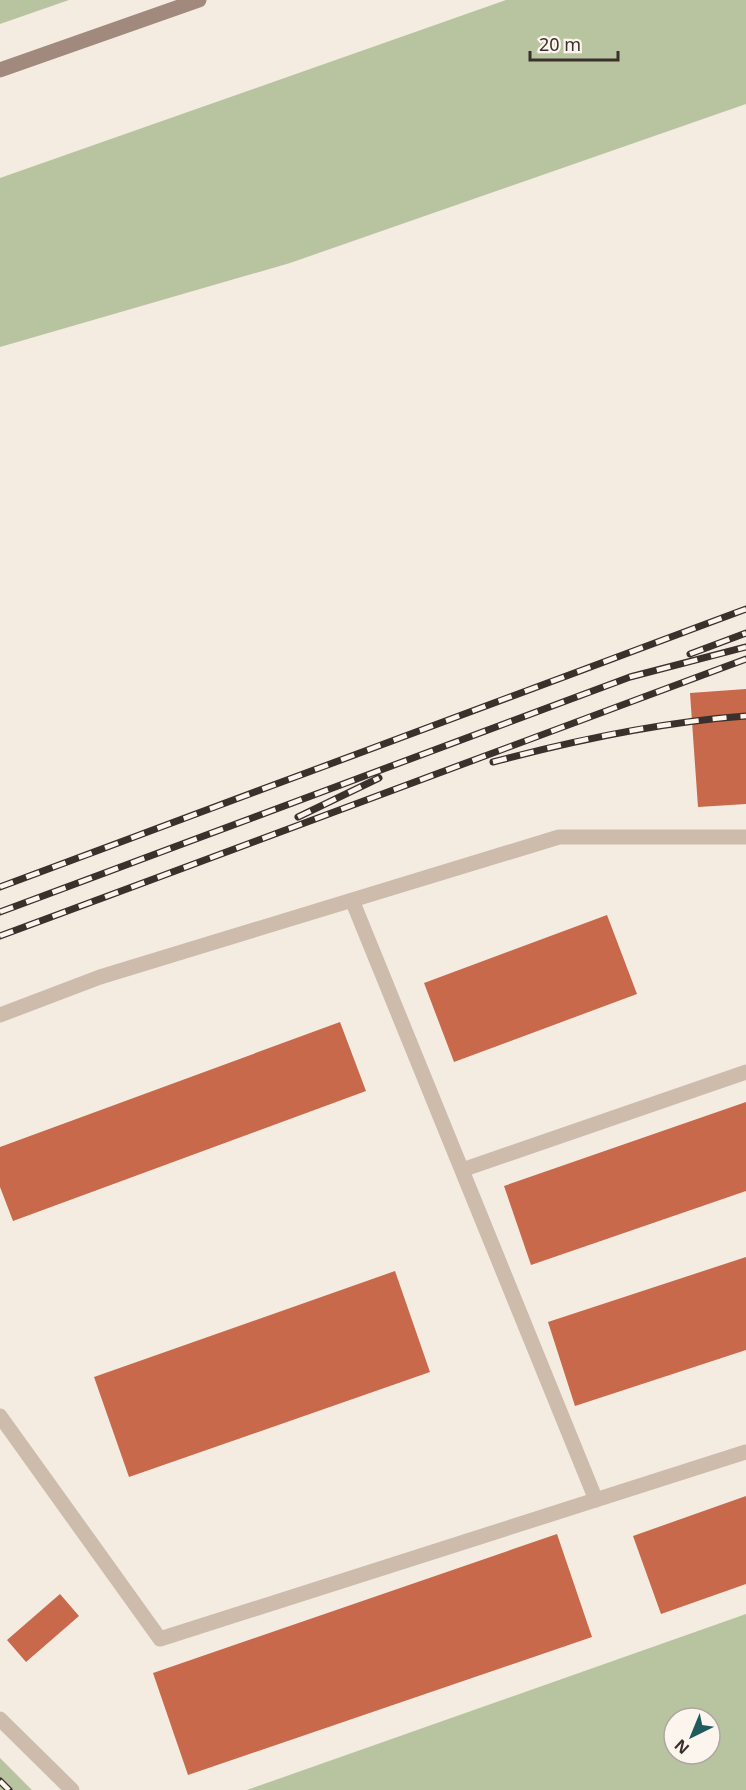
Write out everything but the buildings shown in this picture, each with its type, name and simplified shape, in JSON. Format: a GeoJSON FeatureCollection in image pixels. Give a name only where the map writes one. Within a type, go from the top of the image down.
{"type":"FeatureCollection","features":[{"type":"Feature","properties":{"kind":"main road"},"geometry":{"type":"LineString","coordinates":[[0,70],[199,0]]}},
{"type":"Feature","properties":{"kind":"lane"},"geometry":{"type":"LineString","coordinates":[[0,1015],[100,976],[559,837],[746,837]]}},
{"type":"Feature","properties":{"kind":"lane"},"geometry":{"type":"LineString","coordinates":[[352,900],[596,1500]]}},
{"type":"Feature","properties":{"kind":"lane"},"geometry":{"type":"LineString","coordinates":[[462,1170],[746,1072]]}},
{"type":"Feature","properties":{"kind":"lane"},"geometry":{"type":"LineString","coordinates":[[0,1416],[160,1639],[746,1452]]}},
{"type":"Feature","properties":{"kind":"lane"},"geometry":{"type":"LineString","coordinates":[[0,1719],[72,1790]]}},
{"type":"Feature","properties":{"kind":"green space"},"geometry":{"type":"Polygon","coordinates":[[[0,0],[69,0],[0,24],[0,0]]]}},
{"type":"Feature","properties":{"kind":"green space"},"geometry":{"type":"Polygon","coordinates":[[[506,0],[746,0],[746,104],[290,263],[0,347],[0,178],[506,0]]]}},
{"type":"Feature","properties":{"kind":"green space"},"geometry":{"type":"Polygon","coordinates":[[[746,1614],[746,1790],[247,1790],[746,1614]]]}},
{"type":"Feature","properties":{"kind":"green space"},"geometry":{"type":"Polygon","coordinates":[[[0,1758],[32,1790],[0,1790],[0,1758]]]}},
{"type":"Feature","properties":{"kind":"railway"},"geometry":{"type":"LineString","coordinates":[[0,887],[746,609]]}},
{"type":"Feature","properties":{"kind":"railway"},"geometry":{"type":"LineString","coordinates":[[690,654],[746,633]]}},
{"type":"Feature","properties":{"kind":"railway"},"geometry":{"type":"LineString","coordinates":[[0,912],[630,677],[746,647]]}},
{"type":"Feature","properties":{"kind":"railway"},"geometry":{"type":"LineString","coordinates":[[0,936],[746,659]]}},
{"type":"Feature","properties":{"kind":"railway"},"geometry":{"type":"LineString","coordinates":[[493,762],[618,733],[746,716]]}},
{"type":"Feature","properties":{"kind":"railway"},"geometry":{"type":"LineString","coordinates":[[298,817],[379,778]]}},
{"type":"Feature","properties":{"kind":"railway"},"geometry":{"type":"LineString","coordinates":[[0,1781],[9,1790]]}}]}
